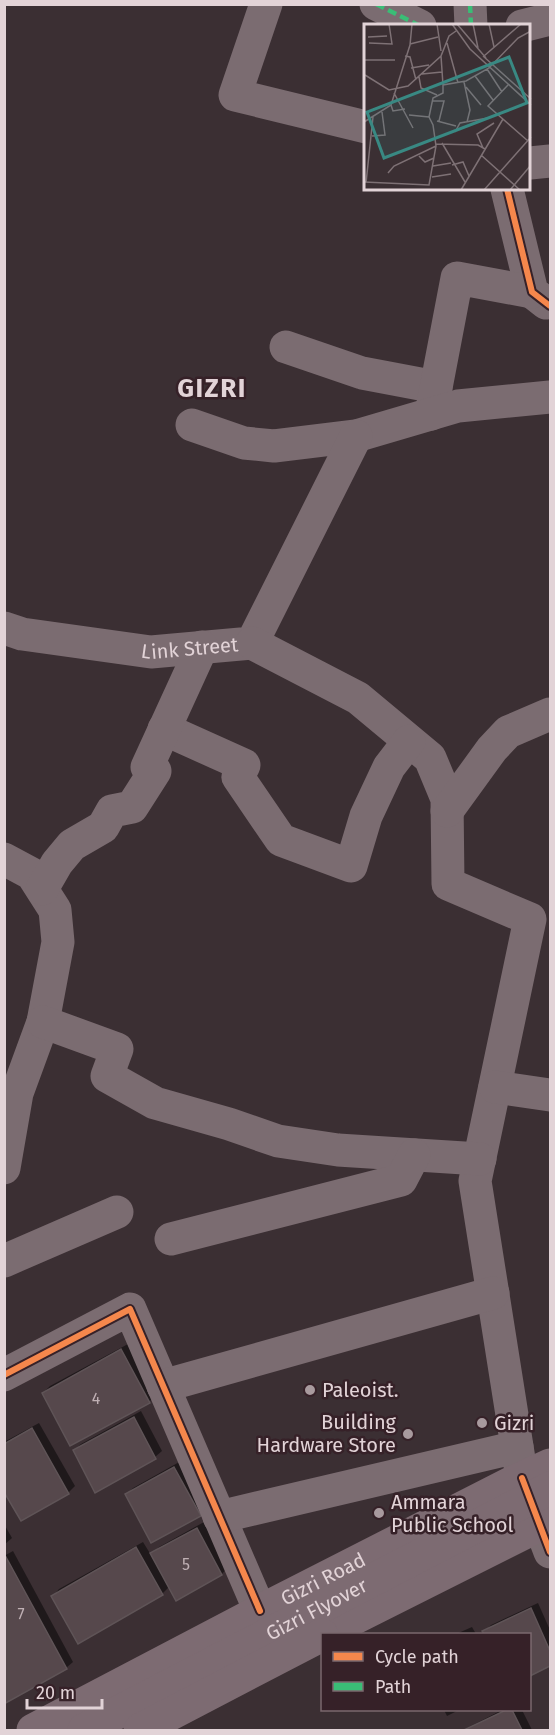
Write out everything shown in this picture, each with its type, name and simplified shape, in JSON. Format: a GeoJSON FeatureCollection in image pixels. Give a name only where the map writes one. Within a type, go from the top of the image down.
{"type":"FeatureCollection","features":[{"type":"Feature","properties":{"kind":"main road","name":"Gizri Road"},"geometry":{"type":"LineString","coordinates":[[33,1731],[535,1470]]}},
{"type":"Feature","properties":{"kind":"main road","name":"Gizri Flyover"},"geometry":{"type":"LineString","coordinates":[[84,1731],[535,1470]]}},
{"type":"Feature","properties":{"kind":"main road","name":"Gizri Flyover"},"geometry":{"type":"LineString","coordinates":[[328,1633],[549,1537]]}},
{"type":"Feature","properties":{"kind":"main road"},"geometry":{"type":"LineString","coordinates":[[366,1633],[549,1537]]}},
{"type":"Feature","properties":{"kind":"main road","name":"Gizri Flyover"},"geometry":{"type":"LineString","coordinates":[[140,1731],[321,1636]]}},
{"type":"Feature","properties":{"kind":"main road"},"geometry":{"type":"LineString","coordinates":[[178,1731],[321,1656]]}},
{"type":"Feature","properties":{"kind":"street"},"geometry":{"type":"LineString","coordinates":[[266,4],[235,95],[364,127]]}},
{"type":"Feature","properties":{"kind":"street"},"geometry":{"type":"LineString","coordinates":[[376,4],[416,24]]}},
{"type":"Feature","properties":{"kind":"street"},"geometry":{"type":"LineString","coordinates":[[470,4],[471,24]]}},
{"type":"Feature","properties":{"kind":"street"},"geometry":{"type":"LineString","coordinates":[[530,24],[550,19]]}},
{"type":"Feature","properties":{"kind":"street"},"geometry":{"type":"LineString","coordinates":[[531,163],[550,160]]}},
{"type":"Feature","properties":{"kind":"street"},"geometry":{"type":"LineString","coordinates":[[507,190],[541,299]]}},
{"type":"Feature","properties":{"kind":"street"},"geometry":{"type":"LineString","coordinates":[[433,401],[457,278],[541,299]]}},
{"type":"Feature","properties":{"kind":"street"},"geometry":{"type":"LineString","coordinates":[[286,347],[362,373],[433,401],[458,406],[550,397]]}},
{"type":"Feature","properties":{"kind":"street"},"geometry":{"type":"LineString","coordinates":[[192,425],[244,443],[274,446],[356,436],[433,401]]}},
{"type":"Feature","properties":{"kind":"street","name":"Link Street"},"geometry":{"type":"LineString","coordinates":[[4,628],[22,634],[151,652],[252,643],[356,436]]}},
{"type":"Feature","properties":{"kind":"street"},"geometry":{"type":"LineString","coordinates":[[252,643],[358,698],[430,759],[447,799],[448,884],[540,923],[495,1087],[475,1181],[493,1293],[549,1537]]}},
{"type":"Feature","properties":{"kind":"street"},"geometry":{"type":"LineString","coordinates":[[42,889],[57,863],[72,845],[103,827],[112,811],[132,807],[155,771],[147,767],[202,647]]}},
{"type":"Feature","properties":{"kind":"street"},"geometry":{"type":"LineString","coordinates":[[447,811],[492,749],[508,732],[550,714]]}},
{"type":"Feature","properties":{"kind":"street"},"geometry":{"type":"LineString","coordinates":[[164,729],[244,765],[238,777],[281,840],[351,866],[366,816],[390,767],[409,741]]}},
{"type":"Feature","properties":{"kind":"street"},"geometry":{"type":"LineString","coordinates":[[4,859],[32,874],[42,889],[55,910],[58,942],[43,1022],[17,1093],[4,1168]]}},
{"type":"Feature","properties":{"kind":"street"},"geometry":{"type":"LineString","coordinates":[[43,1022],[117,1049],[107,1076],[155,1103],[278,1141],[338,1150],[480,1159]]}},
{"type":"Feature","properties":{"kind":"street"},"geometry":{"type":"LineString","coordinates":[[495,1087],[550,1095]]}},
{"type":"Feature","properties":{"kind":"street"},"geometry":{"type":"LineString","coordinates":[[171,1239],[401,1180],[414,1155]]}},
{"type":"Feature","properties":{"kind":"street"},"geometry":{"type":"LineString","coordinates":[[4,1261],[117,1212]]}},
{"type":"Feature","properties":{"kind":"street"},"geometry":{"type":"LineString","coordinates":[[164,1386],[493,1293]]}},
{"type":"Feature","properties":{"kind":"street"},"geometry":{"type":"LineString","coordinates":[[4,1374],[130,1309],[260,1611]]}},
{"type":"Feature","properties":{"kind":"street"},"geometry":{"type":"LineString","coordinates":[[219,1517],[535,1470]]}},
{"type":"Feature","properties":{"kind":"building"},"geometry":{"type":"Polygon","coordinates":[[[121,1349],[150,1403],[70,1446],[42,1393],[121,1349]]]}},
{"type":"Feature","properties":{"kind":"building"},"geometry":{"type":"Polygon","coordinates":[[[134,1417],[156,1459],[95,1493],[73,1450],[134,1417]]]}},
{"type":"Feature","properties":{"kind":"building"},"geometry":{"type":"Polygon","coordinates":[[[32,1428],[69,1494],[21,1521],[4,1492],[4,1444],[32,1428]]]}},
{"type":"Feature","properties":{"kind":"building"},"geometry":{"type":"Polygon","coordinates":[[[174,1467],[201,1516],[151,1543],[125,1494],[174,1467]]]}},
{"type":"Feature","properties":{"kind":"building"},"geometry":{"type":"Polygon","coordinates":[[[197,1528],[222,1575],[176,1601],[150,1553],[197,1528]]]}},
{"type":"Feature","properties":{"kind":"building"},"geometry":{"type":"Polygon","coordinates":[[[136,1547],[163,1595],[78,1644],[51,1596],[136,1547]]]}},
{"type":"Feature","properties":{"kind":"building"},"geometry":{"type":"Polygon","coordinates":[[[6,1557],[67,1669],[4,1704],[4,1558],[6,1557]]]}},
{"type":"Feature","properties":{"kind":"building"},"geometry":{"type":"Polygon","coordinates":[[[531,1608],[550,1651],[550,1666],[531,1676],[531,1633],[483,1633],[482,1631],[531,1608]]]}},
{"type":"Feature","properties":{"kind":"building"},"geometry":{"type":"Polygon","coordinates":[[[504,1711],[512,1711],[522,1730],[464,1730],[504,1711]]]}},
{"type":"Feature","properties":{"kind":"marked path"},"geometry":{"type":"LineString","coordinates":[[376,4],[416,24]]}},
{"type":"Feature","properties":{"kind":"marked path"},"geometry":{"type":"LineString","coordinates":[[470,4],[471,24]]}},
{"type":"Feature","properties":{"kind":"cycle path"},"geometry":{"type":"LineString","coordinates":[[507,190],[532,292],[550,306]]}},
{"type":"Feature","properties":{"kind":"cycle path"},"geometry":{"type":"LineString","coordinates":[[4,1375],[130,1309],[260,1611]]}},
{"type":"Feature","properties":{"kind":"cycle path"},"geometry":{"type":"LineString","coordinates":[[522,1478],[550,1552]]}},
{"type":"Feature","properties":{"kind":"place","name":"Paleoist."},"geometry":{"type":"Point","coordinates":[310,1390]}},
{"type":"Feature","properties":{"kind":"place","name":"Gizri"},"geometry":{"type":"Point","coordinates":[482,1423]}},
{"type":"Feature","properties":{"kind":"place","name":"Building Hardware Store"},"geometry":{"type":"Point","coordinates":[408,1434]}},
{"type":"Feature","properties":{"kind":"place","name":"Ammara Public School"},"geometry":{"type":"Point","coordinates":[379,1513]}},
{"type":"Feature","properties":{"kind":"district","name":"GIZRI"},"geometry":{"type":"Point","coordinates":[212,388]}}]}
